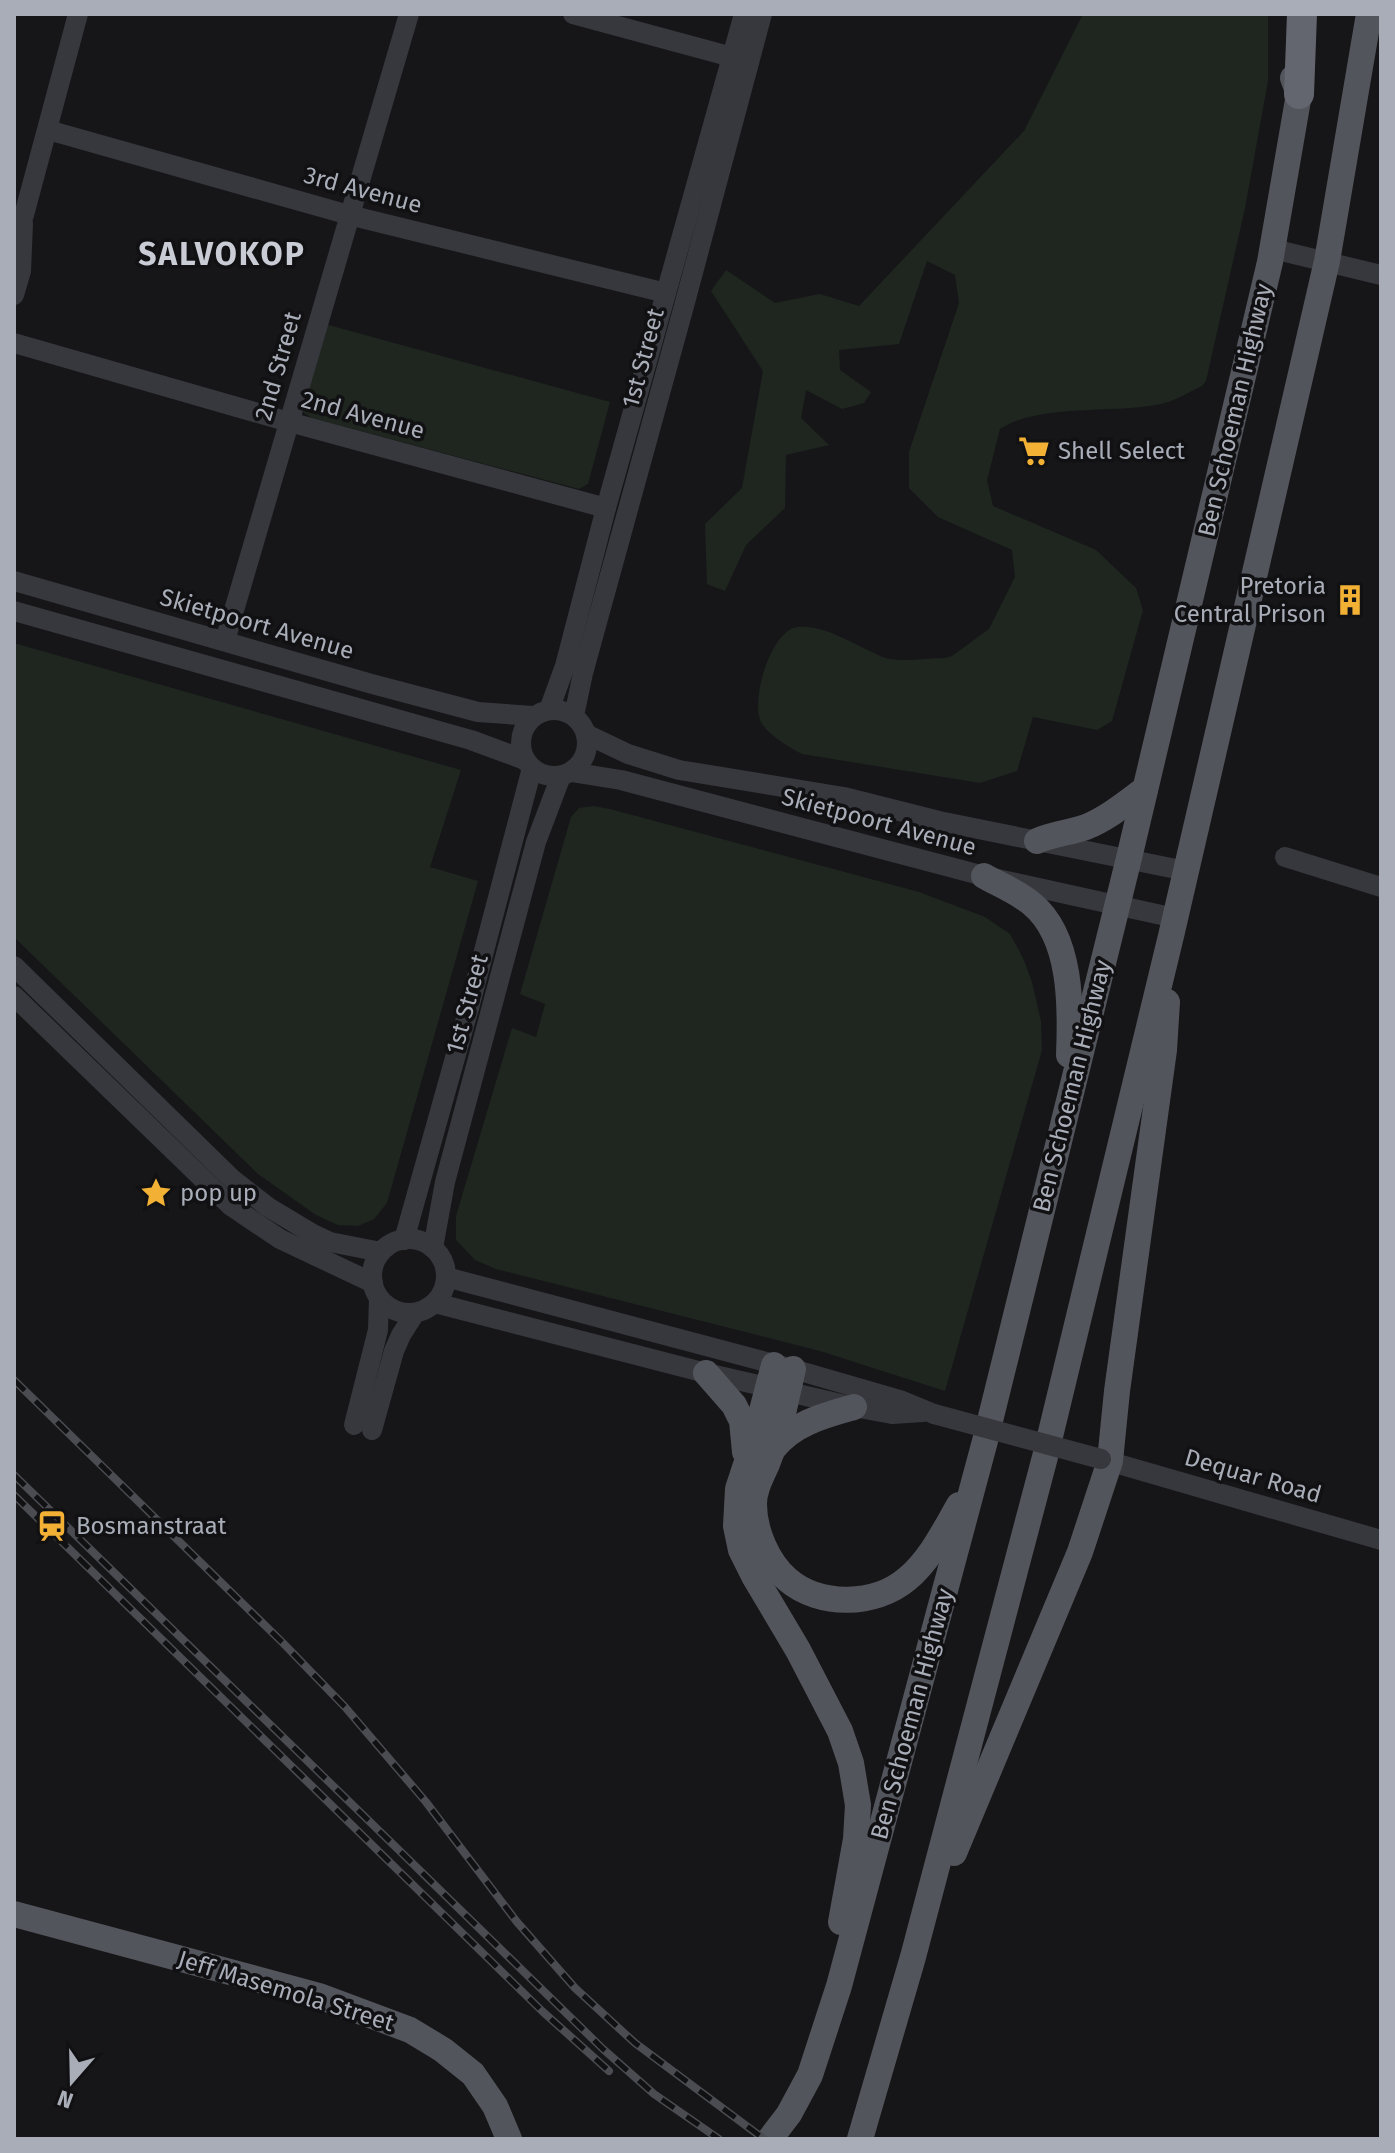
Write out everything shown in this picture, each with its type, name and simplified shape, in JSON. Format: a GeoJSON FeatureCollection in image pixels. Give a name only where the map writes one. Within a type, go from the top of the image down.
{"type":"FeatureCollection","features":[{"type":"Feature","properties":{"kind":"highway","name":"Ben Schoeman Highway"},"geometry":{"type":"LineString","coordinates":[[1299,94],[1302,14]]}},
{"type":"Feature","properties":{"kind":"main road"},"geometry":{"type":"LineString","coordinates":[[1292,14],[1293,74],[1299,94]]}},
{"type":"Feature","properties":{"kind":"main road"},"geometry":{"type":"LineString","coordinates":[[860,2139],[921,1926],[1045,1457],[1173,927],[1327,261],[1369,14]]}},
{"type":"Feature","properties":{"kind":"main road","name":"Ben Schoeman Highway"},"geometry":{"type":"LineString","coordinates":[[770,2139],[789,2114],[810,2075],[839,1986],[985,1441],[1129,858],[1273,249],[1299,94]]}},
{"type":"Feature","properties":{"kind":"main road"},"geometry":{"type":"LineString","coordinates":[[1037,841],[1098,821],[1145,789]]}},
{"type":"Feature","properties":{"kind":"main road"},"geometry":{"type":"LineString","coordinates":[[984,876],[1034,905],[1046,918],[1060,943],[1067,980],[1070,1034],[1067,1107]]}},
{"type":"Feature","properties":{"kind":"main road"},"geometry":{"type":"LineString","coordinates":[[921,1926],[953,1857],[1080,1552],[1105,1460],[1164,1050],[1173,927]]}},
{"type":"Feature","properties":{"kind":"main road"},"geometry":{"type":"LineString","coordinates":[[706,1373],[734,1405],[742,1421],[745,1464]]}},
{"type":"Feature","properties":{"kind":"main road"},"geometry":{"type":"LineString","coordinates":[[781,1378],[780,1427],[759,1480],[754,1502],[756,1526],[770,1557],[788,1580],[816,1595],[847,1601],[882,1595],[906,1580],[931,1553],[962,1499],[985,1441]]}},
{"type":"Feature","properties":{"kind":"main road"},"geometry":{"type":"LineString","coordinates":[[781,1378],[745,1464],[738,1489],[736,1526],[741,1550],[754,1576],[798,1650],[840,1731],[851,1763],[858,1805],[856,1839],[810,2075]]}},
{"type":"Feature","properties":{"kind":"main road"},"geometry":{"type":"LineString","coordinates":[[773,1448],[814,1419],[854,1407]]}},
{"type":"Feature","properties":{"kind":"main road","name":"Jeff Masemola Street"},"geometry":{"type":"LineString","coordinates":[[14,1914],[319,1996],[410,2030],[443,2050],[473,2074],[495,2106],[509,2139]]}},
{"type":"Feature","properties":{"kind":"street"},"geometry":{"type":"LineString","coordinates":[[14,236],[24,215],[78,14]]}},
{"type":"Feature","properties":{"kind":"street","name":"2nd Street"},"geometry":{"type":"LineString","coordinates":[[225,641],[409,14]]}},
{"type":"Feature","properties":{"kind":"street"},"geometry":{"type":"LineString","coordinates":[[573,14],[732,57]]}},
{"type":"Feature","properties":{"kind":"street","name":"1st Street"},"geometry":{"type":"LineString","coordinates":[[541,713],[565,666],[744,14]]}},
{"type":"Feature","properties":{"kind":"street","name":"1st Street"},"geometry":{"type":"LineString","coordinates":[[574,716],[583,673],[762,14]]}},
{"type":"Feature","properties":{"kind":"street","name":"3rd Avenue"},"geometry":{"type":"LineString","coordinates":[[48,130],[349,215],[666,293]]}},
{"type":"Feature","properties":{"kind":"street"},"geometry":{"type":"LineString","coordinates":[[14,295],[21,271],[24,215]]}},
{"type":"Feature","properties":{"kind":"street"},"geometry":{"type":"LineString","coordinates":[[1273,249],[1381,275]]}},
{"type":"Feature","properties":{"kind":"street","name":"2nd Avenue"},"geometry":{"type":"LineString","coordinates":[[14,343],[606,508]]}},
{"type":"Feature","properties":{"kind":"street","name":"Skietpoort Avenue"},"geometry":{"type":"LineString","coordinates":[[14,581],[478,712],[541,713]]}},
{"type":"Feature","properties":{"kind":"street"},"geometry":{"type":"LineString","coordinates":[[14,611],[471,740],[529,764],[541,774],[566,774],[580,765],[588,745],[582,724],[574,716],[558,709],[541,713],[522,732],[521,751],[529,764]]}},
{"type":"Feature","properties":{"kind":"street","name":"Skietpoort Avenue"},"geometry":{"type":"LineString","coordinates":[[586,734],[628,754],[679,770],[844,797],[939,821],[1186,871]]}},
{"type":"Feature","properties":{"kind":"street","name":"1st Street"},"geometry":{"type":"LineString","coordinates":[[404,1240],[473,993],[529,764]]}},
{"type":"Feature","properties":{"kind":"street","name":"1st Street"},"geometry":{"type":"LineString","coordinates":[[433,1248],[445,1182],[536,842],[566,774]]}},
{"type":"Feature","properties":{"kind":"street","name":"Skietpoort Avenue"},"geometry":{"type":"LineString","coordinates":[[566,774],[621,780],[984,876],[1116,905],[1173,927]]}},
{"type":"Feature","properties":{"kind":"street"},"geometry":{"type":"LineString","coordinates":[[1285,857],[1381,887]]}},
{"type":"Feature","properties":{"kind":"street"},"geometry":{"type":"LineString","coordinates":[[14,966],[154,1104],[268,1207],[330,1242],[381,1252]]}},
{"type":"Feature","properties":{"kind":"street"},"geometry":{"type":"LineString","coordinates":[[14,996],[231,1206],[280,1239],[376,1291],[393,1310],[415,1313],[435,1303],[443,1291],[446,1277],[440,1256],[424,1242],[404,1240],[391,1244],[381,1252],[373,1267],[376,1291],[377,1339],[363,1427],[394,1351],[415,1313]]}},
{"type":"Feature","properties":{"kind":"street"},"geometry":{"type":"LineString","coordinates":[[446,1277],[781,1378],[854,1407],[892,1414],[930,1413]]}},
{"type":"Feature","properties":{"kind":"street"},"geometry":{"type":"LineString","coordinates":[[435,1303],[706,1373],[781,1378],[908,1403],[930,1413]]}},
{"type":"Feature","properties":{"kind":"street","name":"Dequar Road"},"geometry":{"type":"LineString","coordinates":[[930,1413],[1381,1540]]}},
{"type":"Feature","properties":{"kind":"shaded area"},"geometry":{"type":"Polygon","coordinates":[[[1083,14],[1268,14],[1268,81],[1245,208],[1206,381],[1177,399],[1161,404],[1056,412],[1016,421],[1000,429],[987,480],[993,506],[1096,550],[1136,588],[1143,610],[1112,721],[1097,730],[1033,717],[1017,771],[980,783],[802,754],[770,733],[762,724],[759,714],[758,701],[764,670],[778,641],[787,631],[797,627],[816,628],[890,659],[952,656],[989,629],[1015,577],[1012,550],[938,517],[909,488],[909,452],[959,303],[955,275],[927,261],[899,344],[839,350],[840,370],[871,392],[864,403],[842,409],[806,390],[801,418],[829,445],[786,455],[785,508],[746,545],[725,591],[707,584],[705,524],[742,488],[763,371],[711,291],[726,270],[775,303],[820,294],[859,306],[1024,131],[1083,14]]]}},
{"type":"Feature","properties":{"kind":"shaded area"},"geometry":{"type":"Polygon","coordinates":[[[325,324],[610,402],[588,484],[579,489],[312,418],[301,407],[325,324]]]}},
{"type":"Feature","properties":{"kind":"shaded area"},"geometry":{"type":"Polygon","coordinates":[[[14,643],[461,770],[430,867],[478,881],[387,1203],[374,1219],[358,1226],[338,1225],[316,1215],[258,1174],[14,937],[14,643]]]}},
{"type":"Feature","properties":{"kind":"shaded area"},"geometry":{"type":"Polygon","coordinates":[[[593,806],[919,892],[985,917],[1010,934],[1032,982],[1041,1021],[1042,1050],[945,1391],[820,1351],[496,1269],[475,1260],[456,1240],[456,1216],[512,1028],[536,1037],[545,1004],[520,994],[571,817],[579,808],[593,806]]]}},
{"type":"Feature","properties":{"kind":"railway"},"geometry":{"type":"LineString","coordinates":[[14,1380],[345,1707],[426,1802],[517,1922],[575,1988],[635,2043],[764,2139]]}},
{"type":"Feature","properties":{"kind":"railway"},"geometry":{"type":"LineString","coordinates":[[14,1475],[603,2049],[654,2094],[719,2139]]}},
{"type":"Feature","properties":{"kind":"railway"},"geometry":{"type":"LineString","coordinates":[[14,1495],[542,2011],[609,2071]]}},
{"type":"Feature","properties":{"kind":"place","name":"Shell Select"},"geometry":{"type":"Point","coordinates":[1034,451]}},
{"type":"Feature","properties":{"kind":"place","name":"Pretoria Central Prison"},"geometry":{"type":"Point","coordinates":[1350,600]}},
{"type":"Feature","properties":{"kind":"place","name":"pop up"},"geometry":{"type":"Point","coordinates":[156,1193]}},
{"type":"Feature","properties":{"kind":"place","name":"Bosmanstraat"},"geometry":{"type":"Point","coordinates":[52,1526]}},
{"type":"Feature","properties":{"kind":"district","name":"SALVOKOP"},"geometry":{"type":"Point","coordinates":[222,254]}}]}
